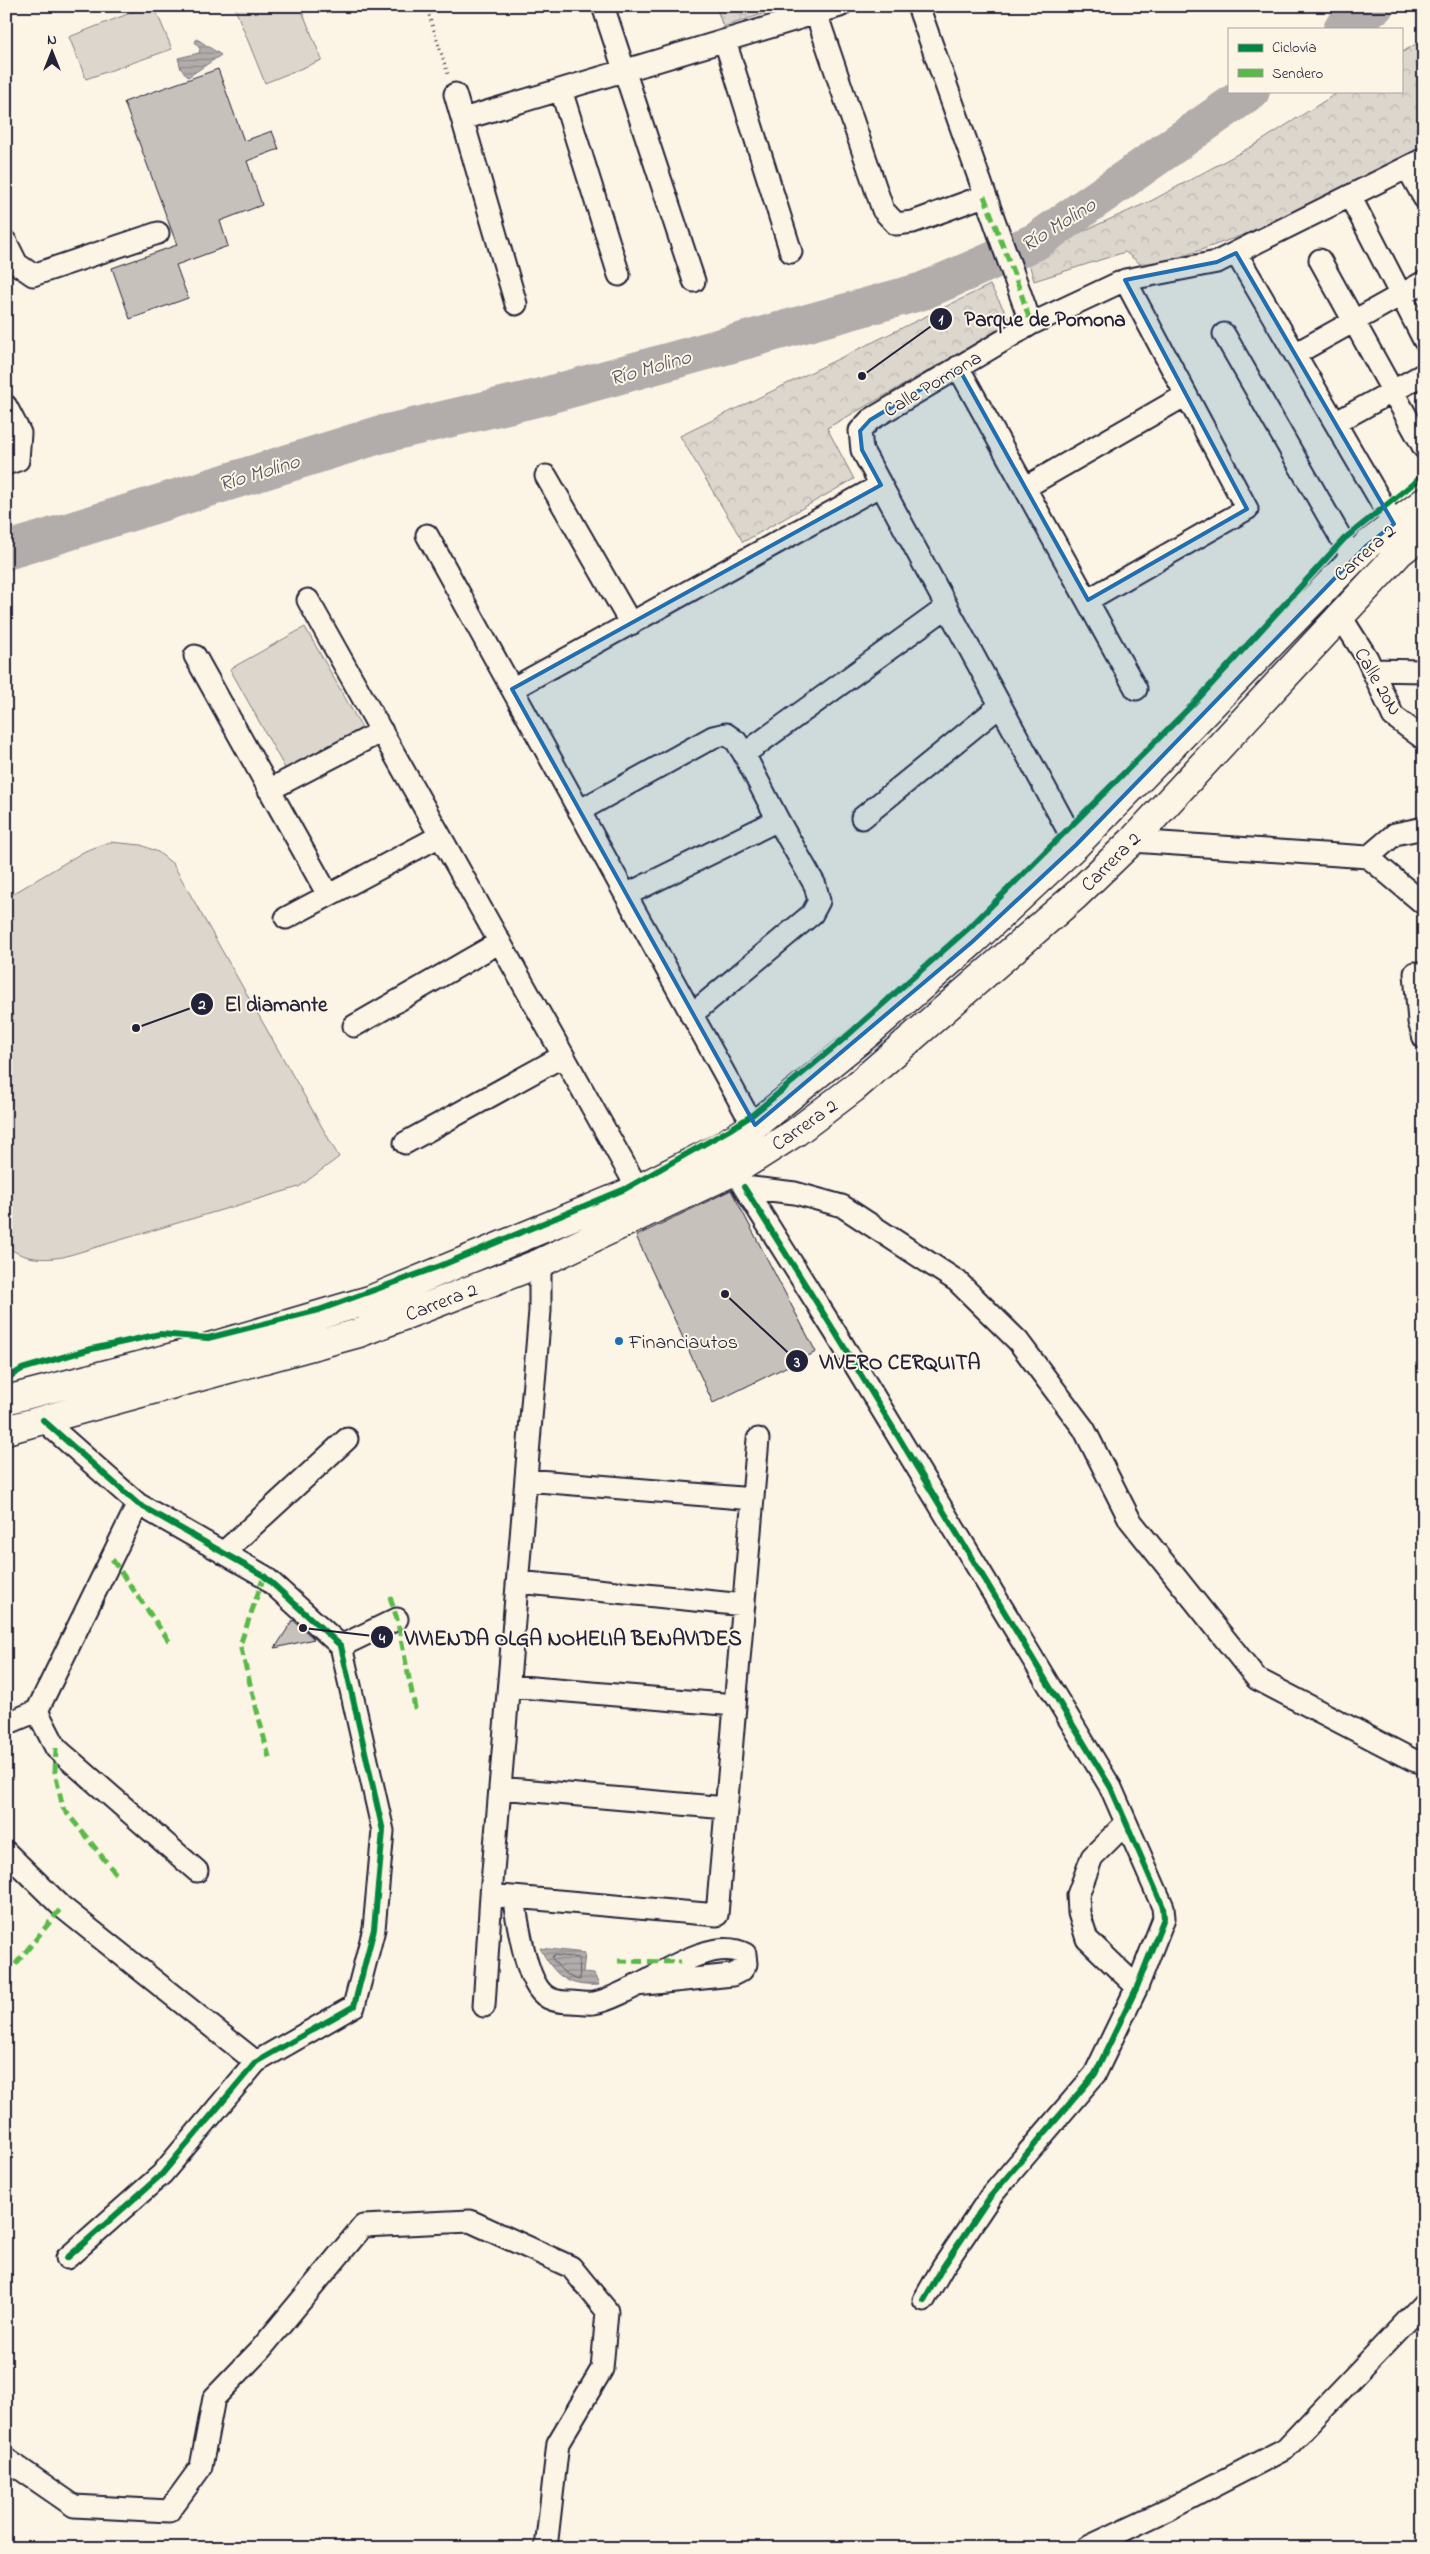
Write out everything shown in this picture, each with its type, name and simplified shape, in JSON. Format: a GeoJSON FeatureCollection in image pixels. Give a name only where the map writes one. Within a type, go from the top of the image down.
{"type":"FeatureCollection","features":[{"type":"Feature","properties":{"kind":"main road","name":"Carrera 2"},"geometry":{"type":"LineString","coordinates":[[6,1400],[189,1353],[370,1300],[638,1189],[719,1148],[754,1125],[880,1023],[972,942],[1076,845],[1353,559],[1394,524],[1424,502]]}},
{"type":"Feature","properties":{"kind":"main road","name":"Carrera 2"},"geometry":{"type":"LineString","coordinates":[[6,1430],[359,1333],[540,1263],[740,1179],[796,1132],[854,1088],[1075,896],[1132,841],[1400,552],[1424,533]]}},
{"type":"Feature","properties":{"kind":"street"},"geometry":{"type":"LineString","coordinates":[[603,6],[626,70],[694,281]]}},
{"type":"Feature","properties":{"kind":"street"},"geometry":{"type":"LineString","coordinates":[[463,119],[840,6]]}},
{"type":"Feature","properties":{"kind":"street"},"geometry":{"type":"LineString","coordinates":[[918,6],[1031,324]]}},
{"type":"Feature","properties":{"kind":"street"},"geometry":{"type":"LineString","coordinates":[[816,13],[883,210],[896,224],[913,222],[984,196]]}},
{"type":"Feature","properties":{"kind":"street"},"geometry":{"type":"LineString","coordinates":[[725,41],[791,252]]}},
{"type":"Feature","properties":{"kind":"street"},"geometry":{"type":"LineString","coordinates":[[561,90],[619,275]]}},
{"type":"Feature","properties":{"kind":"street"},"geometry":{"type":"LineString","coordinates":[[455,94],[516,304]]}},
{"type":"Feature","properties":{"kind":"street"},"geometry":{"type":"LineString","coordinates":[[1416,164],[1424,198]]}},
{"type":"Feature","properties":{"kind":"street","name":"Calle Pomona"},"geometry":{"type":"LineString","coordinates":[[1076,845],[862,450],[860,431],[870,420],[1031,324],[1125,280],[1216,262],[1416,164]]}},
{"type":"Feature","properties":{"kind":"street"},"geometry":{"type":"LineString","coordinates":[[1350,196],[1424,340]]}},
{"type":"Feature","properties":{"kind":"street"},"geometry":{"type":"LineString","coordinates":[[6,242],[17,264],[33,275],[158,233]]}},
{"type":"Feature","properties":{"kind":"street"},"geometry":{"type":"LineString","coordinates":[[1236,252],[1394,524]]}},
{"type":"Feature","properties":{"kind":"street"},"geometry":{"type":"LineString","coordinates":[[1320,260],[1424,448]]}},
{"type":"Feature","properties":{"kind":"street"},"geometry":{"type":"LineString","coordinates":[[1088,600],[1247,509],[1125,280]]}},
{"type":"Feature","properties":{"kind":"street"},"geometry":{"type":"LineString","coordinates":[[1295,354],[1424,282]]}},
{"type":"Feature","properties":{"kind":"street"},"geometry":{"type":"LineString","coordinates":[[1224,334],[1353,559]]}},
{"type":"Feature","properties":{"kind":"street"},"geometry":{"type":"LineString","coordinates":[[958,368],[1026,487],[1136,689]]}},
{"type":"Feature","properties":{"kind":"street"},"geometry":{"type":"LineString","coordinates":[[1335,423],[1424,374]]}},
{"type":"Feature","properties":{"kind":"street"},"geometry":{"type":"LineString","coordinates":[[1026,487],[1186,395]]}},
{"type":"Feature","properties":{"kind":"street"},"geometry":{"type":"LineString","coordinates":[[6,406],[20,433],[18,460],[6,464]]}},
{"type":"Feature","properties":{"kind":"street"},"geometry":{"type":"LineString","coordinates":[[546,476],[630,624]]}},
{"type":"Feature","properties":{"kind":"street"},"geometry":{"type":"LineString","coordinates":[[512,689],[881,484]]}},
{"type":"Feature","properties":{"kind":"street"},"geometry":{"type":"LineString","coordinates":[[427,535],[754,1125]]}},
{"type":"Feature","properties":{"kind":"street"},"geometry":{"type":"LineString","coordinates":[[308,600],[638,1189]]}},
{"type":"Feature","properties":{"kind":"street"},"geometry":{"type":"LineString","coordinates":[[744,754],[947,607]]}},
{"type":"Feature","properties":{"kind":"street","name":"Calle 20N"},"geometry":{"type":"LineString","coordinates":[[1341,617],[1372,670],[1394,716],[1424,738]]}},
{"type":"Feature","properties":{"kind":"street"},"geometry":{"type":"LineString","coordinates":[[195,656],[328,895]]}},
{"type":"Feature","properties":{"kind":"street"},"geometry":{"type":"LineString","coordinates":[[1372,670],[1424,671]]}},
{"type":"Feature","properties":{"kind":"street"},"geometry":{"type":"LineString","coordinates":[[862,818],[1000,706]]}},
{"type":"Feature","properties":{"kind":"street"},"geometry":{"type":"LineString","coordinates":[[270,790],[382,731]]}},
{"type":"Feature","properties":{"kind":"street"},"geometry":{"type":"LineString","coordinates":[[579,811],[713,736],[726,734],[736,741],[744,754],[778,820],[816,885],[819,901],[812,914],[692,1015]]}},
{"type":"Feature","properties":{"kind":"street"},"geometry":{"type":"LineString","coordinates":[[626,895],[778,820]]}},
{"type":"Feature","properties":{"kind":"street"},"geometry":{"type":"LineString","coordinates":[[1368,857],[1395,834],[1424,828]]}},
{"type":"Feature","properties":{"kind":"street"},"geometry":{"type":"LineString","coordinates":[[286,918],[440,836]]}},
{"type":"Feature","properties":{"kind":"street"},"geometry":{"type":"LineString","coordinates":[[1132,841],[1368,857],[1424,904]]}},
{"type":"Feature","properties":{"kind":"street"},"geometry":{"type":"LineString","coordinates":[[354,1026],[500,942]]}},
{"type":"Feature","properties":{"kind":"street"},"geometry":{"type":"LineString","coordinates":[[1415,973],[1419,1022],[1424,1038]]}},
{"type":"Feature","properties":{"kind":"street"},"geometry":{"type":"LineString","coordinates":[[405,1143],[563,1056]]}},
{"type":"Feature","properties":{"kind":"street"},"geometry":{"type":"LineString","coordinates":[[740,1179],[842,1206],[957,1281],[1018,1341],[1084,1428],[1130,1520],[1257,1679],[1413,1760],[1424,1763]]}},
{"type":"Feature","properties":{"kind":"street"},"geometry":{"type":"LineString","coordinates":[[740,1179],[835,1332],[1111,1788],[1160,1899],[1164,1918],[1137,1987],[1095,2074],[990,2197],[942,2267],[924,2300]]}},
{"type":"Feature","properties":{"kind":"street"},"geometry":{"type":"LineString","coordinates":[[484,2006],[491,1895],[540,1311],[540,1263]]}},
{"type":"Feature","properties":{"kind":"street"},"geometry":{"type":"LineString","coordinates":[[44,1420],[138,1504],[264,1576],[341,1646],[383,1831],[374,1930],[354,2006],[256,2062],[162,2174],[67,2258]]}},
{"type":"Feature","properties":{"kind":"street"},"geometry":{"type":"LineString","coordinates":[[223,1553],[347,1439]]}},
{"type":"Feature","properties":{"kind":"street"},"geometry":{"type":"LineString","coordinates":[[491,1895],[717,1915],[758,1439]]}},
{"type":"Feature","properties":{"kind":"street"},"geometry":{"type":"LineString","coordinates":[[526,1480],[753,1499]]}},
{"type":"Feature","properties":{"kind":"street"},"geometry":{"type":"LineString","coordinates":[[6,1724],[37,1711],[138,1504]]}},
{"type":"Feature","properties":{"kind":"street"},"geometry":{"type":"LineString","coordinates":[[518,1582],[744,1605]]}},
{"type":"Feature","properties":{"kind":"street"},"geometry":{"type":"LineString","coordinates":[[341,1646],[397,1619]]}},
{"type":"Feature","properties":{"kind":"street"},"geometry":{"type":"LineString","coordinates":[[509,1686],[735,1706]]}},
{"type":"Feature","properties":{"kind":"street"},"geometry":{"type":"LineString","coordinates":[[37,1711],[56,1748],[197,1871]]}},
{"type":"Feature","properties":{"kind":"street"},"geometry":{"type":"LineString","coordinates":[[500,1788],[726,1808]]}},
{"type":"Feature","properties":{"kind":"street"},"geometry":{"type":"LineString","coordinates":[[1126,1823],[1092,1858],[1078,1895],[1079,1912],[1087,1939],[1137,1987]]}},
{"type":"Feature","properties":{"kind":"street"},"geometry":{"type":"LineString","coordinates":[[6,1852],[62,1907],[256,2062]]}},
{"type":"Feature","properties":{"kind":"street"},"geometry":{"type":"LineString","coordinates":[[513,1897],[524,1950],[536,1986],[548,1998],[559,2002],[594,2002],[636,1985]]}},
{"type":"Feature","properties":{"kind":"street"},"geometry":{"type":"LineString","coordinates":[[6,2459],[74,2506],[169,2511],[201,2467],[214,2398],[260,2350],[363,2226],[470,2221],[571,2267],[607,2311],[602,2369],[558,2443],[546,2548]]}},
{"type":"Feature","properties":{"kind":"street"},"geometry":{"type":"LineString","coordinates":[[1086,2548],[1176,2506],[1285,2449],[1424,2303]]}},
{"type":"Feature","properties":{"kind":"path"},"geometry":{"type":"LineString","coordinates":[[426,6],[455,94]]}},
{"type":"Feature","properties":{"kind":"highlighted area"},"geometry":{"type":"Polygon","coordinates":[[[1236,253],[1394,524],[1367,545],[1076,845],[972,942],[755,1125],[512,689],[881,485],[862,450],[860,431],[870,420],[958,367],[1088,600],[1247,509],[1125,280],[1217,262],[1236,253]]]}},
{"type":"Feature","properties":{"kind":"green space"},"geometry":{"type":"Polygon","coordinates":[[[148,6],[154,6],[172,49],[86,79],[69,37],[148,6]]]}},
{"type":"Feature","properties":{"kind":"green space"},"geometry":{"type":"Polygon","coordinates":[[[234,6],[300,6],[322,60],[265,83],[234,6]]]}},
{"type":"Feature","properties":{"kind":"green space"},"geometry":{"type":"Polygon","coordinates":[[[716,6],[787,6],[723,27],[716,6]]]}},
{"type":"Feature","properties":{"kind":"green space"},"geometry":{"type":"Polygon","coordinates":[[[1424,39],[1424,145],[1343,191],[1243,235],[1147,269],[1125,252],[1034,281],[1027,256],[1151,201],[1258,143],[1338,92],[1402,92],[1402,52],[1424,39]]]}},
{"type":"Feature","properties":{"kind":"green space"},"geometry":{"type":"Polygon","coordinates":[[[990,285],[1012,324],[827,428],[854,479],[743,542],[680,436],[990,285]]]}},
{"type":"Feature","properties":{"kind":"green space"},"geometry":{"type":"Polygon","coordinates":[[[305,627],[362,728],[286,770],[230,669],[305,627]]]}},
{"type":"Feature","properties":{"kind":"green space"},"geometry":{"type":"Polygon","coordinates":[[[110,842],[141,845],[158,852],[173,864],[339,1157],[299,1187],[63,1257],[33,1258],[19,1254],[6,1245],[6,898],[85,851],[110,842]]]}},
{"type":"Feature","properties":{"kind":"water"},"geometry":{"type":"Polygon","coordinates":[[[197,39],[221,55],[188,77],[181,69],[178,58],[199,53],[200,49],[195,42],[197,39]]]}},
{"type":"Feature","properties":{"kind":"water"},"geometry":{"type":"Polygon","coordinates":[[[540,1948],[585,1953],[583,1973],[594,1974],[599,1985],[578,1984],[563,1978],[551,1966],[540,1948]]]}},
{"type":"Feature","properties":{"kind":"building"},"geometry":{"type":"Polygon","coordinates":[[[218,69],[244,141],[272,131],[279,149],[247,161],[262,205],[220,221],[228,246],[176,265],[188,298],[130,319],[112,268],[177,245],[124,102],[218,69]]]}},
{"type":"Feature","properties":{"kind":"building"},"geometry":{"type":"Polygon","coordinates":[[[731,1190],[816,1352],[713,1403],[636,1236],[731,1190]]]}},
{"type":"Feature","properties":{"kind":"building"},"geometry":{"type":"Polygon","coordinates":[[[293,1620],[314,1639],[275,1648],[293,1620]]]}},
{"type":"Feature","properties":{"kind":"waterway","name":"Río Molino"},"geometry":{"type":"LineString","coordinates":[[1343,28],[1375,6]]}},
{"type":"Feature","properties":{"kind":"waterway","name":"Río Molino"},"geometry":{"type":"LineString","coordinates":[[6,551],[379,435],[541,397],[923,291],[1035,242],[1250,92]]}},
{"type":"Feature","properties":{"kind":"marked path"},"geometry":{"type":"LineString","coordinates":[[984,196],[1031,324]]}},
{"type":"Feature","properties":{"kind":"marked path"},"geometry":{"type":"LineString","coordinates":[[112,1559],[171,1644]]}},
{"type":"Feature","properties":{"kind":"marked path"},"geometry":{"type":"LineString","coordinates":[[264,1576],[240,1645],[270,1761]]}},
{"type":"Feature","properties":{"kind":"marked path"},"geometry":{"type":"LineString","coordinates":[[390,1597],[397,1619],[416,1713]]}},
{"type":"Feature","properties":{"kind":"marked path"},"geometry":{"type":"LineString","coordinates":[[56,1748],[55,1772],[63,1808],[116,1874]]}},
{"type":"Feature","properties":{"kind":"marked path"},"geometry":{"type":"LineString","coordinates":[[6,1976],[62,1907]]}},
{"type":"Feature","properties":{"kind":"marked path"},"geometry":{"type":"LineString","coordinates":[[618,1961],[681,1962]]}},
{"type":"Feature","properties":{"kind":"cycle path"},"geometry":{"type":"LineString","coordinates":[[6,1379],[22,1369],[87,1350],[160,1334],[208,1338],[319,1310],[440,1266],[625,1189],[751,1116],[840,1042],[972,925],[1197,700],[1344,539],[1424,475]]}},
{"type":"Feature","properties":{"kind":"cycle path"},"geometry":{"type":"LineString","coordinates":[[744,1187],[835,1332],[1111,1788],[1163,1907],[1164,1918],[1137,1987],[1095,2074],[990,2197],[943,2267],[924,2300]]}},
{"type":"Feature","properties":{"kind":"cycle path"},"geometry":{"type":"LineString","coordinates":[[43,1420],[138,1504],[264,1576],[341,1646],[383,1831],[374,1929],[354,2006],[256,2062],[162,2174],[67,2258]]}},
{"type":"Feature","properties":{"kind":"place","name":"Parque de Pomona"},"geometry":{"type":"Point","coordinates":[862,376]}},
{"type":"Feature","properties":{"kind":"place","name":"El diamante"},"geometry":{"type":"Point","coordinates":[136,1028]}},
{"type":"Feature","properties":{"kind":"place","name":"VIVERO CERQUITA"},"geometry":{"type":"Point","coordinates":[725,1294]}},
{"type":"Feature","properties":{"kind":"place","name":"Financiautos"},"geometry":{"type":"Point","coordinates":[619,1341]}},
{"type":"Feature","properties":{"kind":"place","name":"VIVIENDA OLGA NOHELIA BENAVIDES"},"geometry":{"type":"Point","coordinates":[303,1628]}}]}
